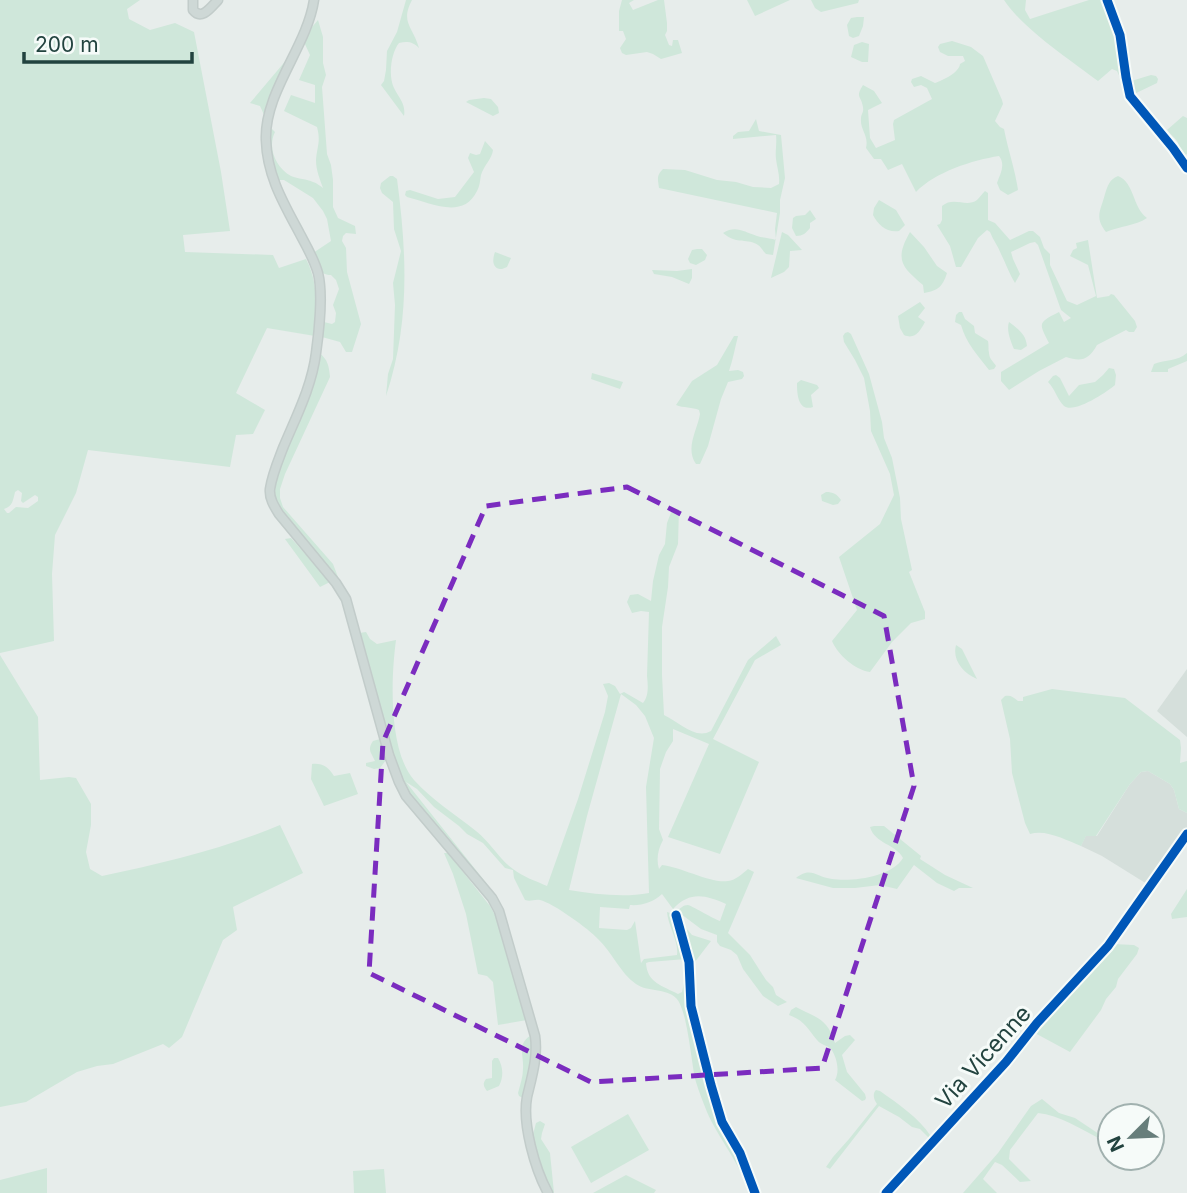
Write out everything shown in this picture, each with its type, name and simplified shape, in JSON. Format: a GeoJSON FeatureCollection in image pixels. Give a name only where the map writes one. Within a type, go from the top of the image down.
{"type":"FeatureCollection","features":[{"type":"Feature","properties":{"kind":"main road"},"geometry":{"type":"LineString","coordinates":[[193,0],[193,10],[200,15],[218,0]]}},
{"type":"Feature","properties":{"kind":"main road"},"geometry":{"type":"LineString","coordinates":[[314,0],[308,24],[272,104],[266,133],[268,162],[273,181],[313,258],[320,295],[314,367],[270,490],[279,514],[337,583],[346,599],[389,755],[406,796],[492,898],[499,911],[535,1036],[536,1054],[527,1097],[526,1117],[530,1141],[548,1193]]}},
{"type":"Feature","properties":{"kind":"street"},"geometry":{"type":"LineString","coordinates":[[1107,0],[1120,35],[1130,96],[1187,168]]}},
{"type":"Feature","properties":{"kind":"street","name":"Via Vicenne"},"geometry":{"type":"LineString","coordinates":[[886,1193],[1109,945],[1187,834]]}},
{"type":"Feature","properties":{"kind":"street"},"geometry":{"type":"LineString","coordinates":[[676,915],[689,962],[691,1006],[712,1088],[723,1122],[740,1153],[755,1193]]}},
{"type":"Feature","properties":{"kind":"highlighted area"},"geometry":{"type":"Polygon","coordinates":[[[627,487],[884,616],[914,786],[822,1068],[591,1082],[369,973],[383,742],[486,506],[627,487]]]}},
{"type":"Feature","properties":{"kind":"shaded area"},"geometry":{"type":"Polygon","coordinates":[[[1187,669],[1187,737],[1157,711],[1187,669]]]}},
{"type":"Feature","properties":{"kind":"shaded area"},"geometry":{"type":"Polygon","coordinates":[[[1148,771],[1170,784],[1179,809],[1187,813],[1187,828],[1147,884],[1081,846],[1086,835],[1097,836],[1130,784],[1141,772],[1148,771]]]}},
{"type":"Feature","properties":{"kind":"green space"},"geometry":{"type":"Polygon","coordinates":[[[0,0],[140,0],[127,9],[129,19],[150,30],[175,23],[194,32],[221,172],[230,231],[183,235],[185,252],[273,255],[279,268],[306,259],[315,287],[315,336],[267,328],[236,393],[265,410],[253,434],[236,435],[230,467],[88,450],[76,493],[55,535],[52,574],[54,641],[0,653],[0,0]],[[18,490],[15,492],[11,504],[4,509],[7,513],[16,507],[28,508],[38,501],[35,495],[23,503],[22,493],[18,490]]]}},
{"type":"Feature","properties":{"kind":"green space"},"geometry":{"type":"Polygon","coordinates":[[[406,0],[412,0],[407,19],[419,48],[415,44],[399,43],[392,58],[392,83],[403,105],[404,116],[381,85],[386,70],[387,51],[397,32],[406,0]]]}},
{"type":"Feature","properties":{"kind":"green space"},"geometry":{"type":"Polygon","coordinates":[[[622,0],[634,0],[629,3],[633,10],[664,0],[667,23],[665,35],[669,45],[672,46],[673,40],[678,40],[682,53],[661,59],[647,52],[626,55],[622,53],[620,48],[626,39],[623,31],[619,31],[622,0]]]}},
{"type":"Feature","properties":{"kind":"green space"},"geometry":{"type":"Polygon","coordinates":[[[747,0],[790,0],[755,16],[747,0]]]}},
{"type":"Feature","properties":{"kind":"green space"},"geometry":{"type":"Polygon","coordinates":[[[811,0],[859,0],[858,3],[821,12],[811,0]]]}},
{"type":"Feature","properties":{"kind":"green space"},"geometry":{"type":"Polygon","coordinates":[[[1004,0],[1026,0],[1025,10],[1030,19],[1089,0],[1105,0],[1116,31],[1124,86],[1117,71],[1112,69],[1098,81],[1035,33],[1004,0]]]}},
{"type":"Feature","properties":{"kind":"green space"},"geometry":{"type":"Polygon","coordinates":[[[864,17],[863,26],[859,36],[853,38],[849,36],[847,25],[851,18],[864,17]]]}},
{"type":"Feature","properties":{"kind":"green space"},"geometry":{"type":"Polygon","coordinates":[[[318,20],[323,37],[326,75],[322,87],[327,154],[333,180],[333,207],[338,218],[355,226],[356,234],[346,233],[342,241],[346,248],[347,272],[361,324],[352,352],[346,352],[340,342],[322,337],[320,321],[332,324],[335,322],[333,305],[339,289],[331,275],[321,271],[313,253],[331,241],[327,219],[313,198],[284,180],[275,180],[268,139],[270,127],[275,132],[272,144],[274,157],[281,168],[294,177],[314,182],[323,188],[316,164],[319,140],[317,127],[284,111],[291,95],[315,103],[315,85],[299,80],[310,55],[304,42],[318,20]]]}},
{"type":"Feature","properties":{"kind":"green space"},"geometry":{"type":"Polygon","coordinates":[[[952,41],[971,47],[983,56],[1002,100],[1003,104],[995,121],[1004,129],[1018,190],[1008,195],[1000,190],[997,183],[1002,166],[999,156],[955,168],[933,178],[916,192],[902,164],[888,170],[881,159],[874,159],[866,148],[861,123],[863,107],[859,95],[863,85],[874,91],[882,103],[868,110],[870,138],[876,148],[895,140],[894,120],[932,99],[927,88],[921,85],[914,87],[912,79],[921,76],[935,83],[954,73],[965,61],[963,56],[948,56],[940,52],[940,44],[952,41]]]}},
{"type":"Feature","properties":{"kind":"green space"},"geometry":{"type":"Polygon","coordinates":[[[862,42],[869,44],[868,62],[851,57],[854,45],[862,42]]]}},
{"type":"Feature","properties":{"kind":"green space"},"geometry":{"type":"Polygon","coordinates":[[[293,52],[266,119],[260,106],[250,103],[293,52]]]}},
{"type":"Feature","properties":{"kind":"green space"},"geometry":{"type":"Polygon","coordinates":[[[1156,76],[1157,83],[1132,95],[1128,82],[1156,76]]]}},
{"type":"Feature","properties":{"kind":"green space"},"geometry":{"type":"Polygon","coordinates":[[[491,99],[498,107],[499,113],[493,116],[466,102],[491,99]]]}},
{"type":"Feature","properties":{"kind":"green space"},"geometry":{"type":"Polygon","coordinates":[[[1183,116],[1187,118],[1187,154],[1182,157],[1177,151],[1178,142],[1167,130],[1183,116]]]}},
{"type":"Feature","properties":{"kind":"green space"},"geometry":{"type":"Polygon","coordinates":[[[756,119],[759,131],[781,135],[785,178],[776,238],[777,213],[659,188],[658,176],[663,169],[685,170],[753,187],[771,188],[779,184],[776,135],[733,139],[738,132],[749,131],[756,119]]]}},
{"type":"Feature","properties":{"kind":"green space"},"geometry":{"type":"Polygon","coordinates":[[[485,141],[493,150],[482,171],[477,191],[464,205],[446,207],[405,195],[406,191],[410,190],[438,199],[455,197],[474,172],[468,158],[470,153],[480,154],[485,141]]]}},
{"type":"Feature","properties":{"kind":"green space"},"geometry":{"type":"Polygon","coordinates":[[[390,176],[397,179],[403,234],[404,289],[399,342],[386,396],[388,374],[393,359],[393,283],[401,251],[394,229],[393,202],[380,188],[381,183],[390,176]]]}},
{"type":"Feature","properties":{"kind":"green space"},"geometry":{"type":"Polygon","coordinates":[[[1118,176],[1128,184],[1139,208],[1147,218],[1106,232],[1100,222],[1100,209],[1109,183],[1118,176]]]}},
{"type":"Feature","properties":{"kind":"green space"},"geometry":{"type":"Polygon","coordinates":[[[985,191],[988,193],[988,220],[995,223],[1010,240],[1029,231],[1040,237],[1044,248],[1050,254],[1050,265],[1067,301],[1077,305],[1096,296],[1088,265],[1070,256],[1077,248],[1076,243],[1088,240],[1097,298],[1114,295],[1135,321],[1137,327],[1134,332],[1126,330],[1097,345],[1091,354],[1084,358],[1066,357],[1009,390],[1001,381],[1001,372],[1049,343],[1042,327],[1044,321],[1059,312],[1064,322],[1071,318],[1061,310],[1035,242],[1011,252],[1020,274],[1015,283],[987,230],[978,238],[961,267],[956,267],[950,246],[937,225],[942,220],[942,206],[951,202],[973,202],[985,191]]]}},
{"type":"Feature","properties":{"kind":"green space"},"geometry":{"type":"Polygon","coordinates":[[[879,200],[896,210],[905,225],[899,231],[887,229],[875,219],[874,208],[879,200]]]}},
{"type":"Feature","properties":{"kind":"green space"},"geometry":{"type":"Polygon","coordinates":[[[810,210],[816,219],[810,223],[806,233],[796,236],[792,228],[793,218],[805,215],[810,210]]]}},
{"type":"Feature","properties":{"kind":"green space"},"geometry":{"type":"Polygon","coordinates":[[[736,229],[776,240],[773,255],[766,254],[754,243],[733,239],[723,233],[736,229]]]}},
{"type":"Feature","properties":{"kind":"green space"},"geometry":{"type":"Polygon","coordinates":[[[782,232],[802,250],[790,251],[789,267],[771,278],[782,232]]]}},
{"type":"Feature","properties":{"kind":"green space"},"geometry":{"type":"Polygon","coordinates":[[[910,232],[937,266],[947,273],[942,285],[933,291],[924,293],[923,285],[905,268],[902,250],[910,232]]]}},
{"type":"Feature","properties":{"kind":"green space"},"geometry":{"type":"Polygon","coordinates":[[[702,249],[707,255],[705,260],[696,265],[690,263],[688,259],[692,250],[702,249]]]}},
{"type":"Feature","properties":{"kind":"green space"},"geometry":{"type":"Polygon","coordinates":[[[495,252],[511,258],[507,267],[499,269],[495,266],[495,252]]]}},
{"type":"Feature","properties":{"kind":"green space"},"geometry":{"type":"Polygon","coordinates":[[[692,269],[689,284],[654,274],[652,270],[677,271],[692,269]]]}},
{"type":"Feature","properties":{"kind":"green space"},"geometry":{"type":"Polygon","coordinates":[[[920,302],[925,308],[918,317],[925,322],[914,335],[904,335],[898,316],[920,302]]]}},
{"type":"Feature","properties":{"kind":"green space"},"geometry":{"type":"Polygon","coordinates":[[[959,312],[974,326],[975,333],[988,341],[990,357],[996,366],[994,369],[989,370],[969,343],[961,325],[955,322],[959,312]]]}},
{"type":"Feature","properties":{"kind":"green space"},"geometry":{"type":"Polygon","coordinates":[[[1009,322],[1025,338],[1027,346],[1021,350],[1014,349],[1008,332],[1009,322]]]}},
{"type":"Feature","properties":{"kind":"green space"},"geometry":{"type":"Polygon","coordinates":[[[848,332],[869,374],[884,438],[892,458],[912,570],[909,572],[925,612],[925,619],[911,623],[892,642],[870,672],[848,661],[832,641],[857,610],[839,557],[880,524],[894,495],[890,474],[871,431],[864,378],[844,342],[843,336],[848,332]]]}},
{"type":"Feature","properties":{"kind":"green space"},"geometry":{"type":"Polygon","coordinates":[[[734,336],[738,336],[729,371],[738,370],[743,372],[744,376],[742,379],[728,382],[708,446],[700,464],[696,464],[692,446],[699,410],[676,405],[692,381],[717,365],[734,336]]]}},
{"type":"Feature","properties":{"kind":"green space"},"geometry":{"type":"Polygon","coordinates":[[[319,353],[326,361],[330,377],[285,474],[280,498],[283,507],[333,564],[341,585],[275,505],[273,483],[319,353]]]}},
{"type":"Feature","properties":{"kind":"green space"},"geometry":{"type":"Polygon","coordinates":[[[1187,353],[1187,361],[1168,369],[1168,372],[1151,372],[1154,364],[1179,358],[1187,353]]]}},
{"type":"Feature","properties":{"kind":"green space"},"geometry":{"type":"Polygon","coordinates":[[[1109,368],[1114,369],[1115,385],[1075,407],[1064,406],[1048,382],[1056,375],[1069,396],[1079,385],[1095,382],[1109,368]]]}},
{"type":"Feature","properties":{"kind":"green space"},"geometry":{"type":"Polygon","coordinates":[[[592,373],[623,382],[620,389],[591,379],[592,373]]]}},
{"type":"Feature","properties":{"kind":"green space"},"geometry":{"type":"Polygon","coordinates":[[[801,380],[819,388],[811,395],[813,407],[804,407],[799,401],[797,383],[801,380]]]}},
{"type":"Feature","properties":{"kind":"green space"},"geometry":{"type":"Polygon","coordinates":[[[826,492],[835,494],[841,500],[833,505],[822,501],[821,495],[826,492]]]}},
{"type":"Feature","properties":{"kind":"green space"},"geometry":{"type":"Polygon","coordinates":[[[679,509],[678,544],[669,567],[662,627],[664,715],[693,732],[711,731],[748,660],[776,636],[781,645],[755,660],[713,739],[759,762],[720,854],[668,837],[709,744],[673,729],[673,741],[660,769],[659,829],[663,840],[658,854],[658,865],[659,869],[662,865],[670,866],[721,881],[734,879],[748,869],[754,872],[728,933],[750,955],[776,995],[787,1002],[778,1006],[763,996],[743,969],[737,955],[720,946],[717,935],[701,929],[677,911],[688,905],[720,921],[726,904],[698,896],[685,899],[673,909],[662,894],[647,903],[630,905],[629,909],[600,907],[599,928],[627,930],[635,921],[641,963],[644,959],[677,955],[667,912],[674,918],[686,959],[649,962],[646,963],[647,970],[657,983],[678,994],[682,992],[688,978],[690,1014],[715,1111],[739,1156],[754,1193],[748,1193],[735,1162],[707,1112],[696,1082],[689,1038],[676,998],[636,984],[598,939],[562,911],[540,900],[525,900],[513,870],[505,868],[483,843],[467,834],[406,782],[487,884],[487,889],[412,801],[397,772],[359,633],[366,632],[377,644],[396,640],[393,713],[400,751],[414,780],[481,835],[513,869],[547,886],[605,712],[608,696],[603,684],[609,683],[615,686],[620,694],[624,692],[643,703],[646,697],[649,612],[632,613],[627,602],[630,595],[638,594],[651,601],[659,555],[665,544],[667,523],[672,510],[679,509]],[[621,694],[569,890],[619,895],[649,893],[646,787],[654,738],[645,716],[621,694]]]}},
{"type":"Feature","properties":{"kind":"green space"},"geometry":{"type":"Polygon","coordinates":[[[291,538],[330,582],[320,587],[285,539],[291,538]]]}},
{"type":"Feature","properties":{"kind":"green space"},"geometry":{"type":"Polygon","coordinates":[[[956,645],[962,649],[977,679],[960,665],[955,651],[956,645]]]}},
{"type":"Feature","properties":{"kind":"green space"},"geometry":{"type":"Polygon","coordinates":[[[0,655],[38,717],[40,780],[76,778],[91,804],[91,825],[86,852],[90,869],[102,876],[148,866],[215,848],[280,825],[303,873],[233,907],[237,930],[223,940],[182,1037],[169,1048],[163,1044],[113,1064],[77,1072],[26,1102],[0,1107],[0,655]]]}},
{"type":"Feature","properties":{"kind":"green space"},"geometry":{"type":"Polygon","coordinates":[[[1052,689],[1125,698],[1180,740],[1180,763],[1187,761],[1187,813],[1179,809],[1170,784],[1148,771],[1141,772],[1130,784],[1096,836],[1086,836],[1081,846],[1049,834],[1030,834],[1012,773],[1010,739],[1001,700],[1009,696],[1023,701],[1023,697],[1052,689]]]}},
{"type":"Feature","properties":{"kind":"green space"},"geometry":{"type":"Polygon","coordinates":[[[380,739],[386,760],[380,768],[374,769],[366,766],[366,763],[375,761],[370,747],[373,741],[380,739]]]}},
{"type":"Feature","properties":{"kind":"green space"},"geometry":{"type":"Polygon","coordinates":[[[312,764],[325,766],[334,776],[350,773],[358,794],[324,806],[311,779],[312,764]]]}},
{"type":"Feature","properties":{"kind":"green space"},"geometry":{"type":"Polygon","coordinates":[[[884,826],[921,856],[920,859],[973,888],[959,888],[954,891],[937,883],[914,865],[897,889],[880,885],[833,888],[796,878],[810,873],[832,879],[850,880],[871,877],[890,870],[903,858],[900,853],[876,837],[870,827],[884,826]]]}},
{"type":"Feature","properties":{"kind":"green space"},"geometry":{"type":"Polygon","coordinates":[[[444,853],[448,853],[490,906],[500,924],[527,1020],[498,1025],[493,982],[487,976],[478,974],[466,914],[444,853]]]}},
{"type":"Feature","properties":{"kind":"green space"},"geometry":{"type":"Polygon","coordinates":[[[1187,889],[1187,917],[1172,919],[1171,914],[1187,889]]]}},
{"type":"Feature","properties":{"kind":"green space"},"geometry":{"type":"Polygon","coordinates":[[[685,927],[692,935],[711,941],[691,967],[681,928],[685,927]]]}},
{"type":"Feature","properties":{"kind":"green space"},"geometry":{"type":"Polygon","coordinates":[[[1113,944],[1134,945],[1139,948],[1101,1010],[1070,1052],[1033,1032],[1113,944]]]}},
{"type":"Feature","properties":{"kind":"green space"},"geometry":{"type":"Polygon","coordinates":[[[796,1007],[825,1024],[835,1043],[850,1035],[855,1040],[842,1055],[847,1072],[865,1094],[865,1100],[862,1101],[835,1080],[838,1069],[833,1052],[819,1042],[802,1022],[789,1015],[796,1007]]]}},
{"type":"Feature","properties":{"kind":"green space"},"geometry":{"type":"Polygon","coordinates":[[[530,1036],[532,1052],[525,1099],[518,1093],[523,1072],[522,1047],[530,1036]]]}},
{"type":"Feature","properties":{"kind":"green space"},"geometry":{"type":"Polygon","coordinates":[[[494,1058],[498,1058],[501,1064],[502,1079],[499,1086],[487,1091],[484,1082],[492,1078],[494,1058]]]}},
{"type":"Feature","properties":{"kind":"green space"},"geometry":{"type":"Polygon","coordinates":[[[876,1090],[914,1117],[930,1135],[929,1138],[920,1129],[912,1127],[879,1106],[830,1169],[826,1167],[877,1104],[874,1097],[876,1090]]]}},
{"type":"Feature","properties":{"kind":"green space"},"geometry":{"type":"Polygon","coordinates":[[[1042,1099],[1059,1113],[1075,1118],[1096,1132],[1096,1137],[1062,1119],[1038,1113],[1010,1150],[1009,1159],[1031,1181],[1020,1182],[995,1162],[983,1179],[997,1193],[963,1193],[998,1153],[1031,1106],[1042,1099]]]}},
{"type":"Feature","properties":{"kind":"green space"},"geometry":{"type":"Polygon","coordinates":[[[628,1114],[649,1150],[591,1183],[571,1147],[628,1114]]]}},
{"type":"Feature","properties":{"kind":"green space"},"geometry":{"type":"Polygon","coordinates":[[[540,1121],[545,1124],[541,1139],[550,1153],[554,1193],[549,1191],[532,1138],[536,1123],[540,1121]]]}},
{"type":"Feature","properties":{"kind":"green space"},"geometry":{"type":"Polygon","coordinates":[[[47,1168],[47,1193],[0,1193],[0,1180],[47,1168]]]}},
{"type":"Feature","properties":{"kind":"green space"},"geometry":{"type":"Polygon","coordinates":[[[384,1169],[386,1193],[354,1193],[353,1171],[384,1169]]]}},
{"type":"Feature","properties":{"kind":"green space"},"geometry":{"type":"Polygon","coordinates":[[[626,1175],[656,1190],[654,1193],[593,1193],[626,1175]]]}},
{"type":"Feature","properties":{"kind":"cycle path"},"geometry":{"type":"LineString","coordinates":[[1107,0],[1120,35],[1130,96],[1187,168]]}},
{"type":"Feature","properties":{"kind":"cycle path"},"geometry":{"type":"LineString","coordinates":[[886,1193],[1108,946],[1187,834]]}},
{"type":"Feature","properties":{"kind":"cycle path"},"geometry":{"type":"LineString","coordinates":[[676,915],[689,962],[691,1006],[711,1085],[722,1122],[740,1153],[755,1193]]}}]}
